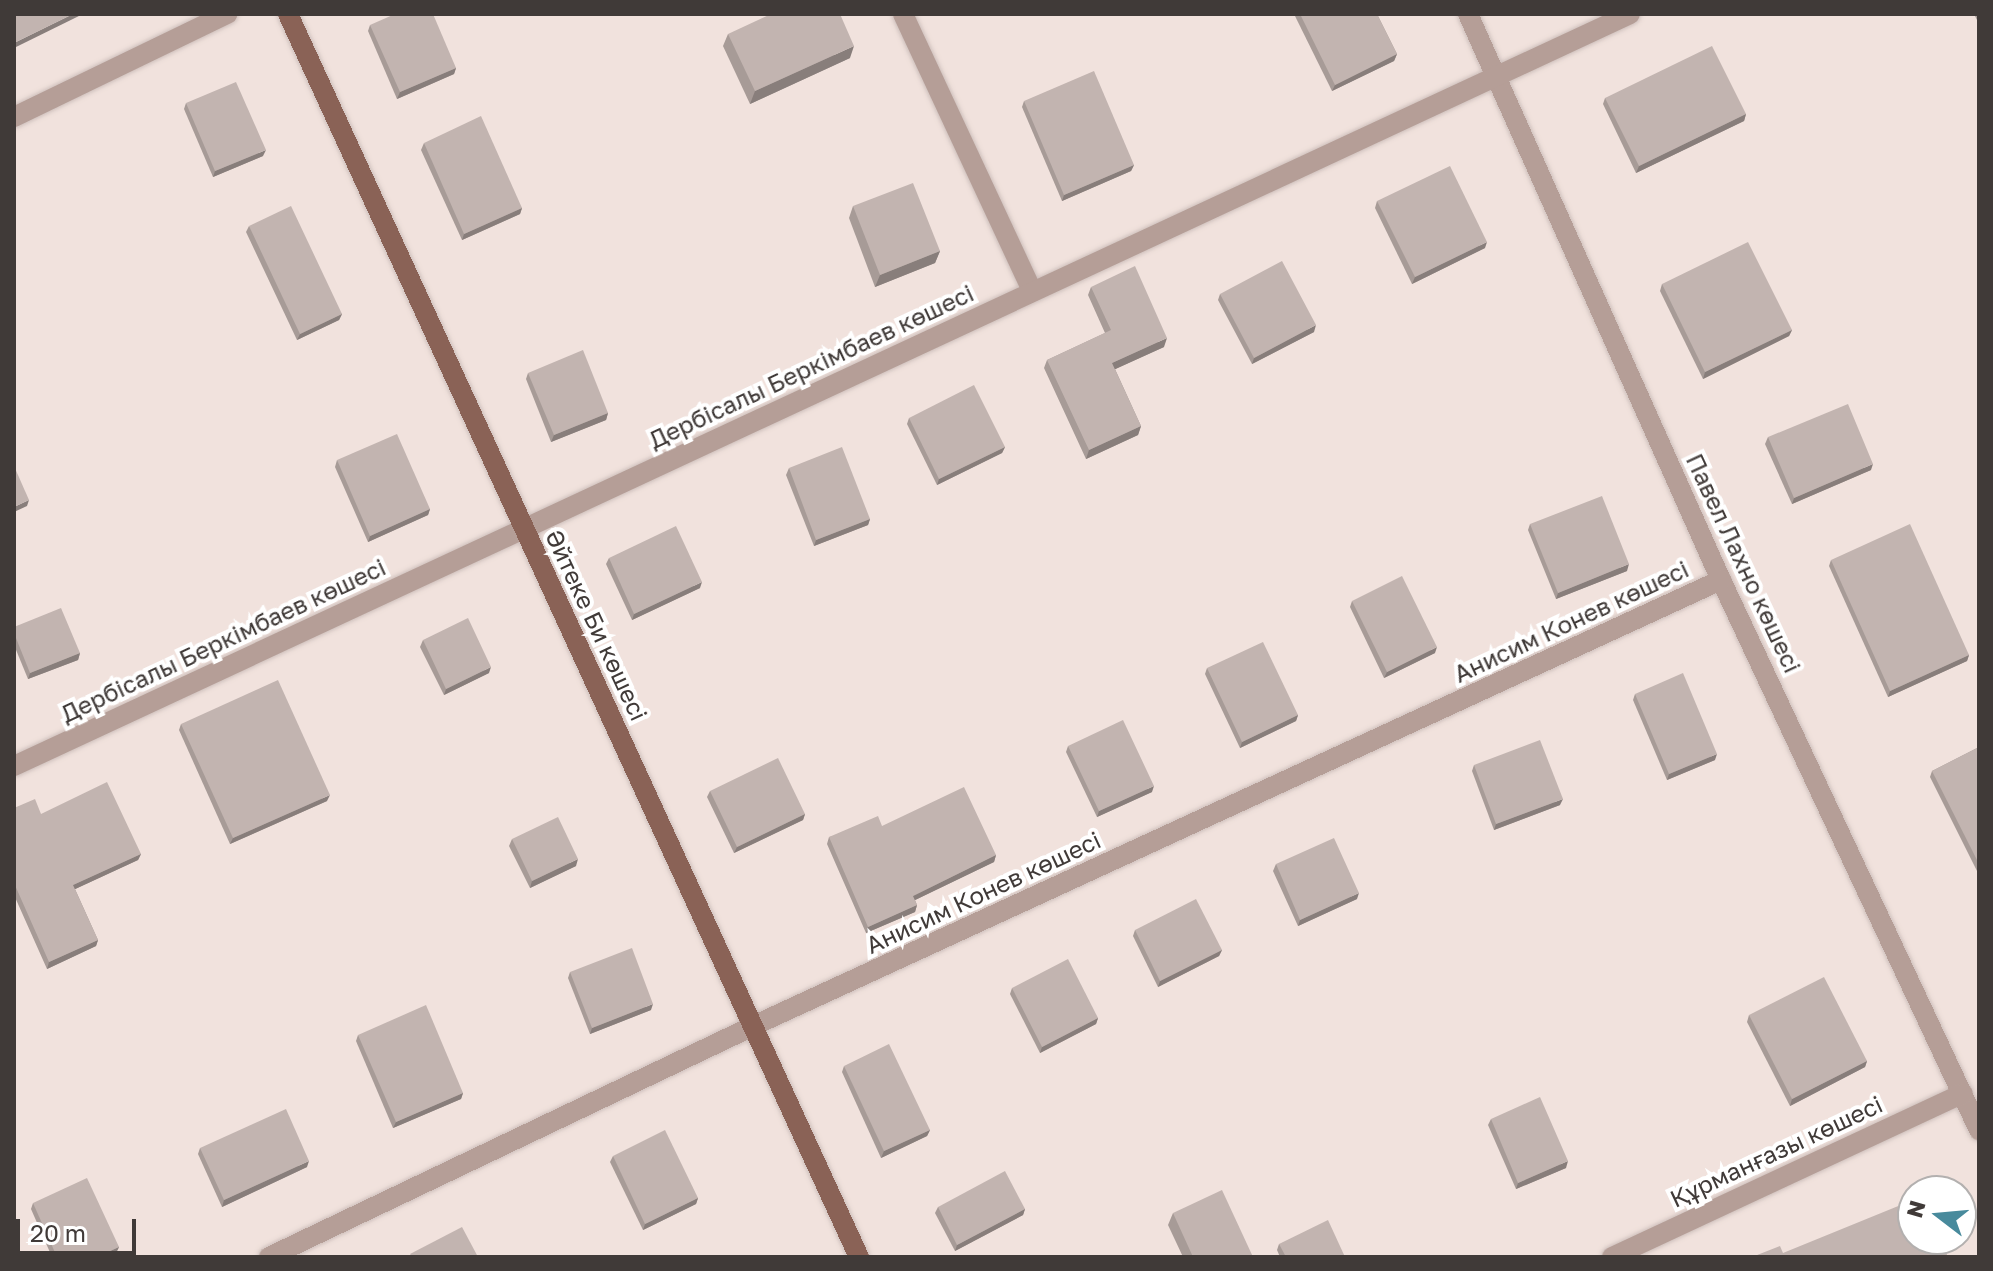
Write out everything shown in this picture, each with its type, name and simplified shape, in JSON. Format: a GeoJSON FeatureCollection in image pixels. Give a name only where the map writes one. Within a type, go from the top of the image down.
{"type":"FeatureCollection","features":[{"type":"Feature","properties":{"kind":"main road","name":"Әйтеке Би көшесі"},"geometry":{"type":"LineString","coordinates":[[288,14],[859,1257]]}},
{"type":"Feature","properties":{"kind":"street"},"geometry":{"type":"LineString","coordinates":[[14,117],[227,14]]}},
{"type":"Feature","properties":{"kind":"street"},"geometry":{"type":"LineString","coordinates":[[903,14],[1032,291]]}},
{"type":"Feature","properties":{"kind":"street","name":"Павел Лахно көшесі"},"geometry":{"type":"LineString","coordinates":[[1468,14],[1498,74],[1721,580],[1979,1130]]}},
{"type":"Feature","properties":{"kind":"street","name":"Дербісалы Беркімбаев көшесі"},"geometry":{"type":"LineString","coordinates":[[14,766],[1630,14]]}},
{"type":"Feature","properties":{"kind":"street","name":"Анисим Конев көшесі"},"geometry":{"type":"LineString","coordinates":[[269,1257],[753,1026],[1721,580]]}},
{"type":"Feature","properties":{"kind":"street","name":"Құрманғазы көшесі"},"geometry":{"type":"LineString","coordinates":[[1612,1257],[1963,1093]]}},
{"type":"Feature","properties":{"kind":"building"},"geometry":{"type":"Polygon","coordinates":[[[14,14],[73,14],[14,43],[14,14]]]}},
{"type":"Feature","properties":{"kind":"building"},"geometry":{"type":"Polygon","coordinates":[[[395,14],[433,14],[456,68],[400,92],[370,25],[395,14]]]}},
{"type":"Feature","properties":{"kind":"building"},"geometry":{"type":"Polygon","coordinates":[[[771,14],[840,14],[854,46],[755,91],[728,34],[771,14]]]}},
{"type":"Feature","properties":{"kind":"building"},"geometry":{"type":"Polygon","coordinates":[[[1300,14],[1377,14],[1397,54],[1335,85],[1300,14]]]}},
{"type":"Feature","properties":{"kind":"building"},"geometry":{"type":"Polygon","coordinates":[[[1712,46],[1746,114],[1639,166],[1605,98],[1712,46]]]}},
{"type":"Feature","properties":{"kind":"building"},"geometry":{"type":"Polygon","coordinates":[[[1094,71],[1134,165],[1064,195],[1024,101],[1094,71]]]}},
{"type":"Feature","properties":{"kind":"building"},"geometry":{"type":"Polygon","coordinates":[[[236,82],[266,150],[215,171],[186,103],[236,82]]]}},
{"type":"Feature","properties":{"kind":"building"},"geometry":{"type":"Polygon","coordinates":[[[481,116],[522,208],[464,234],[424,143],[481,116]]]}},
{"type":"Feature","properties":{"kind":"building"},"geometry":{"type":"Polygon","coordinates":[[[1450,166],[1487,242],[1415,277],[1377,201],[1450,166]]]}},
{"type":"Feature","properties":{"kind":"building"},"geometry":{"type":"Polygon","coordinates":[[[913,183],[940,251],[880,275],[853,206],[913,183]]]}},
{"type":"Feature","properties":{"kind":"building"},"geometry":{"type":"Polygon","coordinates":[[[291,206],[342,314],[300,334],[249,226],[291,206]]]}},
{"type":"Feature","properties":{"kind":"building"},"geometry":{"type":"Polygon","coordinates":[[[1748,242],[1792,330],[1705,372],[1662,284],[1748,242]]]}},
{"type":"Feature","properties":{"kind":"building"},"geometry":{"type":"Polygon","coordinates":[[[1282,261],[1316,325],[1254,358],[1220,294],[1282,261]]]}},
{"type":"Feature","properties":{"kind":"building"},"geometry":{"type":"Polygon","coordinates":[[[1135,266],[1167,338],[1112,363],[1141,426],[1089,450],[1047,360],[1111,330],[1091,287],[1135,266]]]}},
{"type":"Feature","properties":{"kind":"building"},"geometry":{"type":"Polygon","coordinates":[[[583,350],[608,413],[554,435],[528,373],[583,350]]]}},
{"type":"Feature","properties":{"kind":"building"},"geometry":{"type":"Polygon","coordinates":[[[974,385],[1005,447],[939,479],[909,418],[974,385]]]}},
{"type":"Feature","properties":{"kind":"building"},"geometry":{"type":"Polygon","coordinates":[[[1848,404],[1873,464],[1794,498],[1768,437],[1848,404]]]}},
{"type":"Feature","properties":{"kind":"building"},"geometry":{"type":"Polygon","coordinates":[[[397,434],[430,509],[370,536],[337,460],[397,434]]]}},
{"type":"Feature","properties":{"kind":"building"},"geometry":{"type":"Polygon","coordinates":[[[842,447],[870,519],[816,540],[789,468],[842,447]]]}},
{"type":"Feature","properties":{"kind":"building"},"geometry":{"type":"Polygon","coordinates":[[[14,466],[29,500],[14,507],[14,466]]]}},
{"type":"Feature","properties":{"kind":"building"},"geometry":{"type":"Polygon","coordinates":[[[1602,496],[1629,564],[1558,593],[1530,524],[1602,496]]]}},
{"type":"Feature","properties":{"kind":"building"},"geometry":{"type":"Polygon","coordinates":[[[1910,524],[1969,655],[1890,691],[1831,560],[1910,524]]]}},
{"type":"Feature","properties":{"kind":"building"},"geometry":{"type":"Polygon","coordinates":[[[676,526],[702,582],[634,614],[609,558],[676,526]]]}},
{"type":"Feature","properties":{"kind":"building"},"geometry":{"type":"Polygon","coordinates":[[[1402,576],[1437,647],[1387,672],[1352,601],[1402,576]]]}},
{"type":"Feature","properties":{"kind":"building"},"geometry":{"type":"Polygon","coordinates":[[[61,608],[80,653],[30,673],[14,627],[61,608]]]}},
{"type":"Feature","properties":{"kind":"building"},"geometry":{"type":"Polygon","coordinates":[[[468,618],[491,667],[446,689],[423,640],[468,618]]]}},
{"type":"Feature","properties":{"kind":"building"},"geometry":{"type":"Polygon","coordinates":[[[1263,642],[1298,715],[1242,742],[1207,668],[1263,642]]]}},
{"type":"Feature","properties":{"kind":"building"},"geometry":{"type":"Polygon","coordinates":[[[1683,673],[1717,754],[1669,774],[1635,694],[1683,673]]]}},
{"type":"Feature","properties":{"kind":"building"},"geometry":{"type":"Polygon","coordinates":[[[278,680],[330,795],[233,838],[181,724],[278,680]]]}},
{"type":"Feature","properties":{"kind":"building"},"geometry":{"type":"Polygon","coordinates":[[[1123,720],[1154,786],[1099,811],[1068,746],[1123,720]]]}},
{"type":"Feature","properties":{"kind":"building"},"geometry":{"type":"Polygon","coordinates":[[[1540,740],[1563,799],[1496,824],[1474,765],[1540,740]]]}},
{"type":"Feature","properties":{"kind":"building"},"geometry":{"type":"Polygon","coordinates":[[[1979,747],[1979,864],[1932,771],[1979,747]]]}},
{"type":"Feature","properties":{"kind":"building"},"geometry":{"type":"Polygon","coordinates":[[[778,758],[805,814],[737,847],[710,791],[778,758]]]}},
{"type":"Feature","properties":{"kind":"building"},"geometry":{"type":"Polygon","coordinates":[[[107,782],[141,854],[73,885],[98,940],[49,962],[14,883],[14,808],[35,799],[41,814],[107,782]]]}},
{"type":"Feature","properties":{"kind":"building"},"geometry":{"type":"Polygon","coordinates":[[[964,787],[996,855],[913,896],[917,905],[868,927],[829,837],[878,816],[882,826],[964,787]]]}},
{"type":"Feature","properties":{"kind":"building"},"geometry":{"type":"Polygon","coordinates":[[[558,817],[578,859],[532,881],[512,839],[558,817]]]}},
{"type":"Feature","properties":{"kind":"building"},"geometry":{"type":"Polygon","coordinates":[[[1334,838],[1359,893],[1300,920],[1276,864],[1334,838]]]}},
{"type":"Feature","properties":{"kind":"building"},"geometry":{"type":"Polygon","coordinates":[[[1196,899],[1222,950],[1160,981],[1135,930],[1196,899]]]}},
{"type":"Feature","properties":{"kind":"building"},"geometry":{"type":"Polygon","coordinates":[[[632,948],[653,1004],[592,1028],[570,972],[632,948]]]}},
{"type":"Feature","properties":{"kind":"building"},"geometry":{"type":"Polygon","coordinates":[[[1068,959],[1098,1018],[1042,1047],[1012,988],[1068,959]]]}},
{"type":"Feature","properties":{"kind":"building"},"geometry":{"type":"Polygon","coordinates":[[[1824,977],[1867,1061],[1792,1099],[1749,1015],[1824,977]]]}},
{"type":"Feature","properties":{"kind":"building"},"geometry":{"type":"Polygon","coordinates":[[[426,1005],[463,1093],[396,1122],[358,1035],[426,1005]]]}},
{"type":"Feature","properties":{"kind":"building"},"geometry":{"type":"Polygon","coordinates":[[[889,1044],[930,1130],[884,1151],[844,1066],[889,1044]]]}},
{"type":"Feature","properties":{"kind":"building"},"geometry":{"type":"Polygon","coordinates":[[[1540,1097],[1568,1161],[1518,1183],[1491,1119],[1540,1097]]]}},
{"type":"Feature","properties":{"kind":"building"},"geometry":{"type":"Polygon","coordinates":[[[286,1109],[309,1161],[224,1200],[200,1148],[286,1109]]]}},
{"type":"Feature","properties":{"kind":"building"},"geometry":{"type":"Polygon","coordinates":[[[665,1130],[698,1198],[645,1224],[613,1156],[665,1130]]]}},
{"type":"Feature","properties":{"kind":"building"},"geometry":{"type":"Polygon","coordinates":[[[1005,1171],[1025,1209],[957,1245],[938,1207],[1005,1171]]]}},
{"type":"Feature","properties":{"kind":"building"},"geometry":{"type":"Polygon","coordinates":[[[87,1178],[119,1247],[97,1257],[57,1257],[33,1203],[87,1178]]]}},
{"type":"Feature","properties":{"kind":"building"},"geometry":{"type":"Polygon","coordinates":[[[1222,1190],[1253,1257],[1193,1257],[1173,1213],[1222,1190]]]}},
{"type":"Feature","properties":{"kind":"building"},"geometry":{"type":"Polygon","coordinates":[[[1897,1207],[1897,1255],[1948,1257],[1752,1257],[1780,1246],[1783,1253],[1897,1207]]]}},
{"type":"Feature","properties":{"kind":"building"},"geometry":{"type":"Polygon","coordinates":[[[1328,1220],[1345,1257],[1286,1257],[1279,1244],[1328,1220]]]}},
{"type":"Feature","properties":{"kind":"building"},"geometry":{"type":"Polygon","coordinates":[[[462,1227],[478,1257],[412,1257],[410,1254],[462,1227]]]}}]}
